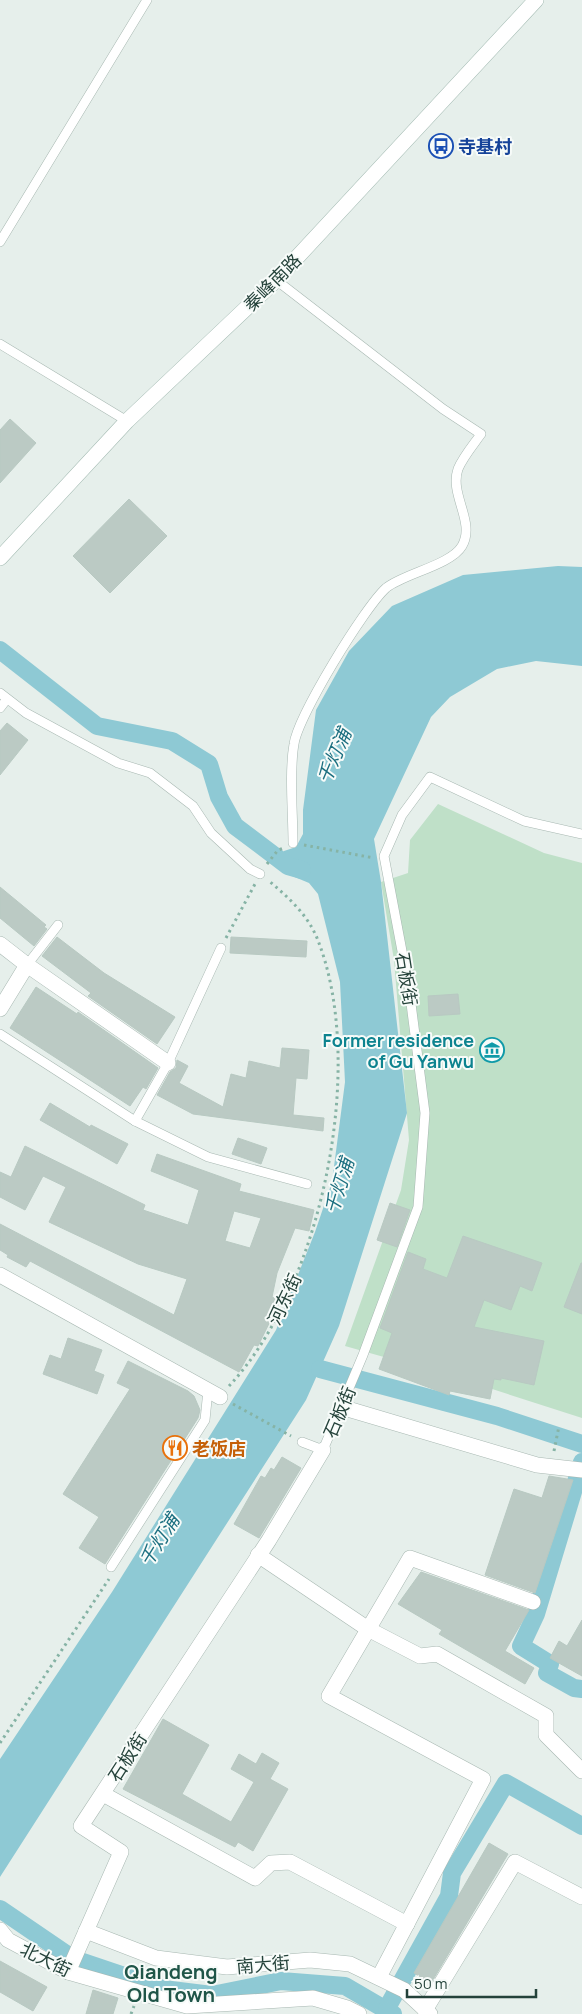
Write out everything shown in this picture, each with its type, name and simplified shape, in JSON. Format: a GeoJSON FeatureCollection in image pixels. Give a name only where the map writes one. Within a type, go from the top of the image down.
{"type":"FeatureCollection","features":[{"type":"Feature","properties":{"kind":"street","name":"秦峰南路"},"geometry":{"type":"LineString","coordinates":[[0,558],[127,421],[276,280],[536,0]]}},
{"type":"Feature","properties":{"kind":"street"},"geometry":{"type":"LineString","coordinates":[[0,944],[168,1064]]}},
{"type":"Feature","properties":{"kind":"street"},"geometry":{"type":"LineString","coordinates":[[0,1009],[27,965]]}},
{"type":"Feature","properties":{"kind":"street"},"geometry":{"type":"LineString","coordinates":[[0,1276],[214,1393]]}},
{"type":"Feature","properties":{"kind":"street"},"geometry":{"type":"LineString","coordinates":[[343,1401],[537,1465],[577,1470]]}},
{"type":"Feature","properties":{"kind":"street","name":"石板街"},"geometry":{"type":"LineString","coordinates":[[68,1972],[121,1852],[81,1826],[258,1555],[323,1450]]}},
{"type":"Feature","properties":{"kind":"street"},"geometry":{"type":"LineString","coordinates":[[258,1555],[368,1629],[420,1656],[437,1654],[546,1716],[546,1735],[582,1771]]}},
{"type":"Feature","properties":{"kind":"street"},"geometry":{"type":"LineString","coordinates":[[392,1983],[407,1924],[484,1779],[329,1696],[410,1558],[533,1602]]}},
{"type":"Feature","properties":{"kind":"street"},"geometry":{"type":"LineString","coordinates":[[102,1794],[255,1878],[271,1862],[290,1862],[407,1924]]}},
{"type":"Feature","properties":{"kind":"street"},"geometry":{"type":"LineString","coordinates":[[428,2012],[515,1862],[582,1897]]}},
{"type":"Feature","properties":{"kind":"street","name":"北大街"},"geometry":{"type":"LineString","coordinates":[[0,1930],[8,1940],[68,1972],[187,2006],[313,1998],[347,2008],[359,2014]]}},
{"type":"Feature","properties":{"kind":"street","name":"南大街"},"geometry":{"type":"LineString","coordinates":[[86,1931],[156,1958],[227,1967],[310,1960],[350,1964],[392,1983],[428,2012]]}},
{"type":"Feature","properties":{"kind":"lane"},"geometry":{"type":"LineString","coordinates":[[0,242],[147,0]]}},
{"type":"Feature","properties":{"kind":"lane"},"geometry":{"type":"LineString","coordinates":[[276,280],[443,409],[481,434],[458,469],[458,499],[468,529],[462,547],[450,556],[387,588],[354,628],[306,714],[294,743],[295,844]]}},
{"type":"Feature","properties":{"kind":"lane"},"geometry":{"type":"LineString","coordinates":[[0,344],[127,421]]}},
{"type":"Feature","properties":{"kind":"lane"},"geometry":{"type":"LineString","coordinates":[[0,708],[4,696],[26,713],[118,763],[150,773],[193,806],[211,833],[250,869],[262,871]]}},
{"type":"Feature","properties":{"kind":"lane"},"geometry":{"type":"LineString","coordinates":[[382,860],[402,815],[430,777],[524,822],[582,834]]}},
{"type":"Feature","properties":{"kind":"lane","name":"石板街"},"geometry":{"type":"LineString","coordinates":[[323,1450],[358,1366],[418,1207],[425,1113],[409,988],[382,860]]}},
{"type":"Feature","properties":{"kind":"lane"},"geometry":{"type":"LineString","coordinates":[[27,965],[58,925]]}},
{"type":"Feature","properties":{"kind":"lane"},"geometry":{"type":"LineString","coordinates":[[135,1121],[168,1064],[221,948]]}},
{"type":"Feature","properties":{"kind":"lane"},"geometry":{"type":"LineString","coordinates":[[0,1034],[135,1121],[208,1157],[307,1184]]}},
{"type":"Feature","properties":{"kind":"lane"},"geometry":{"type":"LineString","coordinates":[[111,1567],[205,1420],[214,1393]]}},
{"type":"Feature","properties":{"kind":"lane"},"geometry":{"type":"LineString","coordinates":[[302,1442],[323,1450]]}},
{"type":"Feature","properties":{"kind":"path"},"geometry":{"type":"LineString","coordinates":[[295,844],[382,860]]}},
{"type":"Feature","properties":{"kind":"path"},"geometry":{"type":"LineString","coordinates":[[221,948],[262,871],[278,850]]}},
{"type":"Feature","properties":{"kind":"path","name":"河东街"},"geometry":{"type":"LineString","coordinates":[[214,1393],[245,1369],[283,1308],[324,1189],[339,1084],[332,988],[316,937],[295,903],[262,871]]}},
{"type":"Feature","properties":{"kind":"path"},"geometry":{"type":"LineString","coordinates":[[214,1393],[302,1442]]}},
{"type":"Feature","properties":{"kind":"path"},"geometry":{"type":"LineString","coordinates":[[552,1457],[559,1426]]}},
{"type":"Feature","properties":{"kind":"green space","name":"Former residence of Gu Yanwu"},"geometry":{"type":"Polygon","coordinates":[[[438,804],[544,853],[582,863],[582,1418],[458,1378],[345,1346],[401,1190],[409,1140],[394,960],[381,882],[408,873],[410,840],[438,804]]]}},
{"type":"Feature","properties":{"kind":"water","name":"千灯浦"},"geometry":{"type":"Polygon","coordinates":[[[558,566],[582,567],[582,666],[536,661],[497,669],[450,697],[431,717],[374,839],[381,882],[407,1113],[339,1326],[306,1400],[0,1877],[0,1759],[112,1592],[276,1330],[315,1232],[332,1182],[345,1082],[340,982],[318,894],[309,883],[285,873],[280,859],[284,851],[296,847],[303,834],[303,810],[316,710],[349,651],[392,606],[463,575],[558,566]]]}},
{"type":"Feature","properties":{"kind":"building"},"geometry":{"type":"Polygon","coordinates":[[[10,419],[36,443],[0,483],[0,430],[10,419]]]}},
{"type":"Feature","properties":{"kind":"building"},"geometry":{"type":"Polygon","coordinates":[[[129,499],[167,536],[110,593],[73,556],[129,499]]]}},
{"type":"Feature","properties":{"kind":"building"},"geometry":{"type":"Polygon","coordinates":[[[7,723],[28,740],[0,775],[0,731],[7,723]]]}},
{"type":"Feature","properties":{"kind":"building"},"geometry":{"type":"Polygon","coordinates":[[[0,887],[46,925],[44,927],[47,929],[34,946],[0,918],[0,887]]]}},
{"type":"Feature","properties":{"kind":"building"},"geometry":{"type":"Polygon","coordinates":[[[57,937],[104,973],[175,1017],[157,1044],[88,996],[91,993],[42,956],[57,937]]]}},
{"type":"Feature","properties":{"kind":"building"},"geometry":{"type":"Polygon","coordinates":[[[231,937],[307,941],[306,957],[230,953],[231,937]]]}},
{"type":"Feature","properties":{"kind":"building"},"geometry":{"type":"Polygon","coordinates":[[[36,987],[77,1014],[78,1012],[158,1068],[146,1089],[143,1087],[130,1106],[10,1028],[36,987]]]}},
{"type":"Feature","properties":{"kind":"building"},"geometry":{"type":"Polygon","coordinates":[[[458,994],[460,1014],[429,1016],[428,996],[458,994]]]}},
{"type":"Feature","properties":{"kind":"building"},"geometry":{"type":"Polygon","coordinates":[[[282,1048],[309,1050],[307,1079],[296,1078],[293,1115],[324,1118],[323,1131],[193,1114],[157,1095],[170,1072],[176,1068],[177,1060],[188,1066],[179,1083],[223,1107],[231,1074],[246,1078],[249,1061],[280,1068],[282,1048]]]}},
{"type":"Feature","properties":{"kind":"building"},"geometry":{"type":"Polygon","coordinates":[[[50,1103],[90,1127],[91,1125],[128,1144],[117,1164],[40,1120],[50,1103]]]}},
{"type":"Feature","properties":{"kind":"building"},"geometry":{"type":"Polygon","coordinates":[[[238,1138],[267,1148],[261,1164],[232,1154],[238,1138]]]}},
{"type":"Feature","properties":{"kind":"building"},"geometry":{"type":"Polygon","coordinates":[[[25,1146],[145,1205],[143,1210],[188,1225],[199,1190],[151,1171],[157,1154],[241,1184],[239,1191],[314,1210],[309,1231],[295,1228],[277,1273],[272,1297],[280,1301],[258,1346],[254,1345],[239,1372],[30,1261],[26,1267],[7,1257],[8,1255],[0,1250],[0,1224],[174,1315],[187,1279],[138,1264],[49,1222],[66,1187],[43,1176],[25,1210],[0,1197],[0,1172],[11,1177],[25,1146]],[[234,1211],[225,1241],[250,1248],[261,1218],[234,1211]]]}},
{"type":"Feature","properties":{"kind":"building"},"geometry":{"type":"Polygon","coordinates":[[[390,1203],[410,1210],[397,1247],[377,1240],[390,1203]]]}},
{"type":"Feature","properties":{"kind":"building"},"geometry":{"type":"Polygon","coordinates":[[[463,1236],[542,1263],[532,1291],[520,1286],[511,1310],[484,1300],[474,1327],[544,1341],[534,1385],[501,1378],[501,1380],[494,1379],[490,1399],[450,1391],[449,1395],[379,1369],[392,1333],[380,1328],[408,1252],[426,1259],[423,1269],[447,1278],[463,1236]]]}},
{"type":"Feature","properties":{"kind":"building"},"geometry":{"type":"Polygon","coordinates":[[[582,1263],[582,1314],[564,1307],[582,1263]]]}},
{"type":"Feature","properties":{"kind":"building"},"geometry":{"type":"Polygon","coordinates":[[[68,1338],[102,1350],[94,1371],[104,1375],[97,1394],[43,1374],[50,1355],[61,1359],[68,1338]]]}},
{"type":"Feature","properties":{"kind":"building"},"geometry":{"type":"Polygon","coordinates":[[[128,1361],[188,1391],[194,1396],[200,1410],[198,1418],[105,1564],[79,1548],[99,1517],[63,1494],[130,1389],[117,1383],[128,1361]]]}},
{"type":"Feature","properties":{"kind":"building"},"geometry":{"type":"Polygon","coordinates":[[[282,1457],[301,1468],[259,1538],[234,1524],[261,1476],[265,1478],[271,1468],[274,1470],[282,1457]]]}},
{"type":"Feature","properties":{"kind":"building"},"geometry":{"type":"Polygon","coordinates":[[[549,1476],[573,1480],[535,1593],[485,1575],[514,1489],[542,1498],[549,1476]]]}},
{"type":"Feature","properties":{"kind":"building"},"geometry":{"type":"Polygon","coordinates":[[[421,1572],[529,1610],[505,1651],[534,1668],[525,1684],[439,1634],[442,1630],[398,1604],[421,1572]]]}},
{"type":"Feature","properties":{"kind":"building"},"geometry":{"type":"Polygon","coordinates":[[[582,1620],[582,1676],[550,1658],[559,1641],[567,1646],[582,1620]]]}},
{"type":"Feature","properties":{"kind":"building"},"geometry":{"type":"Polygon","coordinates":[[[163,1719],[209,1745],[182,1794],[231,1822],[254,1782],[231,1769],[239,1754],[256,1764],[262,1753],[279,1763],[270,1779],[288,1789],[253,1851],[238,1842],[235,1847],[123,1789],[163,1719]]]}},
{"type":"Feature","properties":{"kind":"building"},"geometry":{"type":"Polygon","coordinates":[[[489,1843],[508,1854],[431,1983],[414,1973],[489,1843]]]}},
{"type":"Feature","properties":{"kind":"building"},"geometry":{"type":"Polygon","coordinates":[[[0,1961],[47,1987],[33,2011],[0,1992],[0,1961]]]}},
{"type":"Feature","properties":{"kind":"building"},"geometry":{"type":"Polygon","coordinates":[[[93,1990],[118,1998],[113,2014],[86,2014],[93,1990]]]}},
{"type":"Feature","properties":{"kind":"waterway"},"geometry":{"type":"LineString","coordinates":[[0,650],[97,726],[172,741],[209,764],[219,797],[235,826],[288,866],[302,870]]}},
{"type":"Feature","properties":{"kind":"waterway"},"geometry":{"type":"LineString","coordinates":[[320,1369],[497,1416],[582,1444]]}},
{"type":"Feature","properties":{"kind":"waterway"},"geometry":{"type":"LineString","coordinates":[[582,1462],[536,1614],[521,1646],[550,1664],[547,1673],[574,1688],[582,1689]]}},
{"type":"Feature","properties":{"kind":"waterway"},"geometry":{"type":"LineString","coordinates":[[387,2008],[449,1896],[452,1873],[506,1783],[582,1826]]}},
{"type":"Feature","properties":{"kind":"waterway"},"geometry":{"type":"LineString","coordinates":[[0,1909],[69,1956]]}},
{"type":"Feature","properties":{"kind":"waterway"},"geometry":{"type":"LineString","coordinates":[[80,1961],[163,1989],[212,1995],[281,1981],[345,1986],[393,2014]]}},
{"type":"Feature","properties":{"kind":"place","name":"寺基村"},"geometry":{"type":"Point","coordinates":[441,146]}},
{"type":"Feature","properties":{"kind":"place","name":"Former residence of Gu Yanwu"},"geometry":{"type":"Point","coordinates":[492,1050]}},
{"type":"Feature","properties":{"kind":"place","name":"老饭店"},"geometry":{"type":"Point","coordinates":[175,1448]}},
{"type":"Feature","properties":{"kind":"district","name":"Qiandeng Old Town"},"geometry":{"type":"Point","coordinates":[171,1982]}}]}
